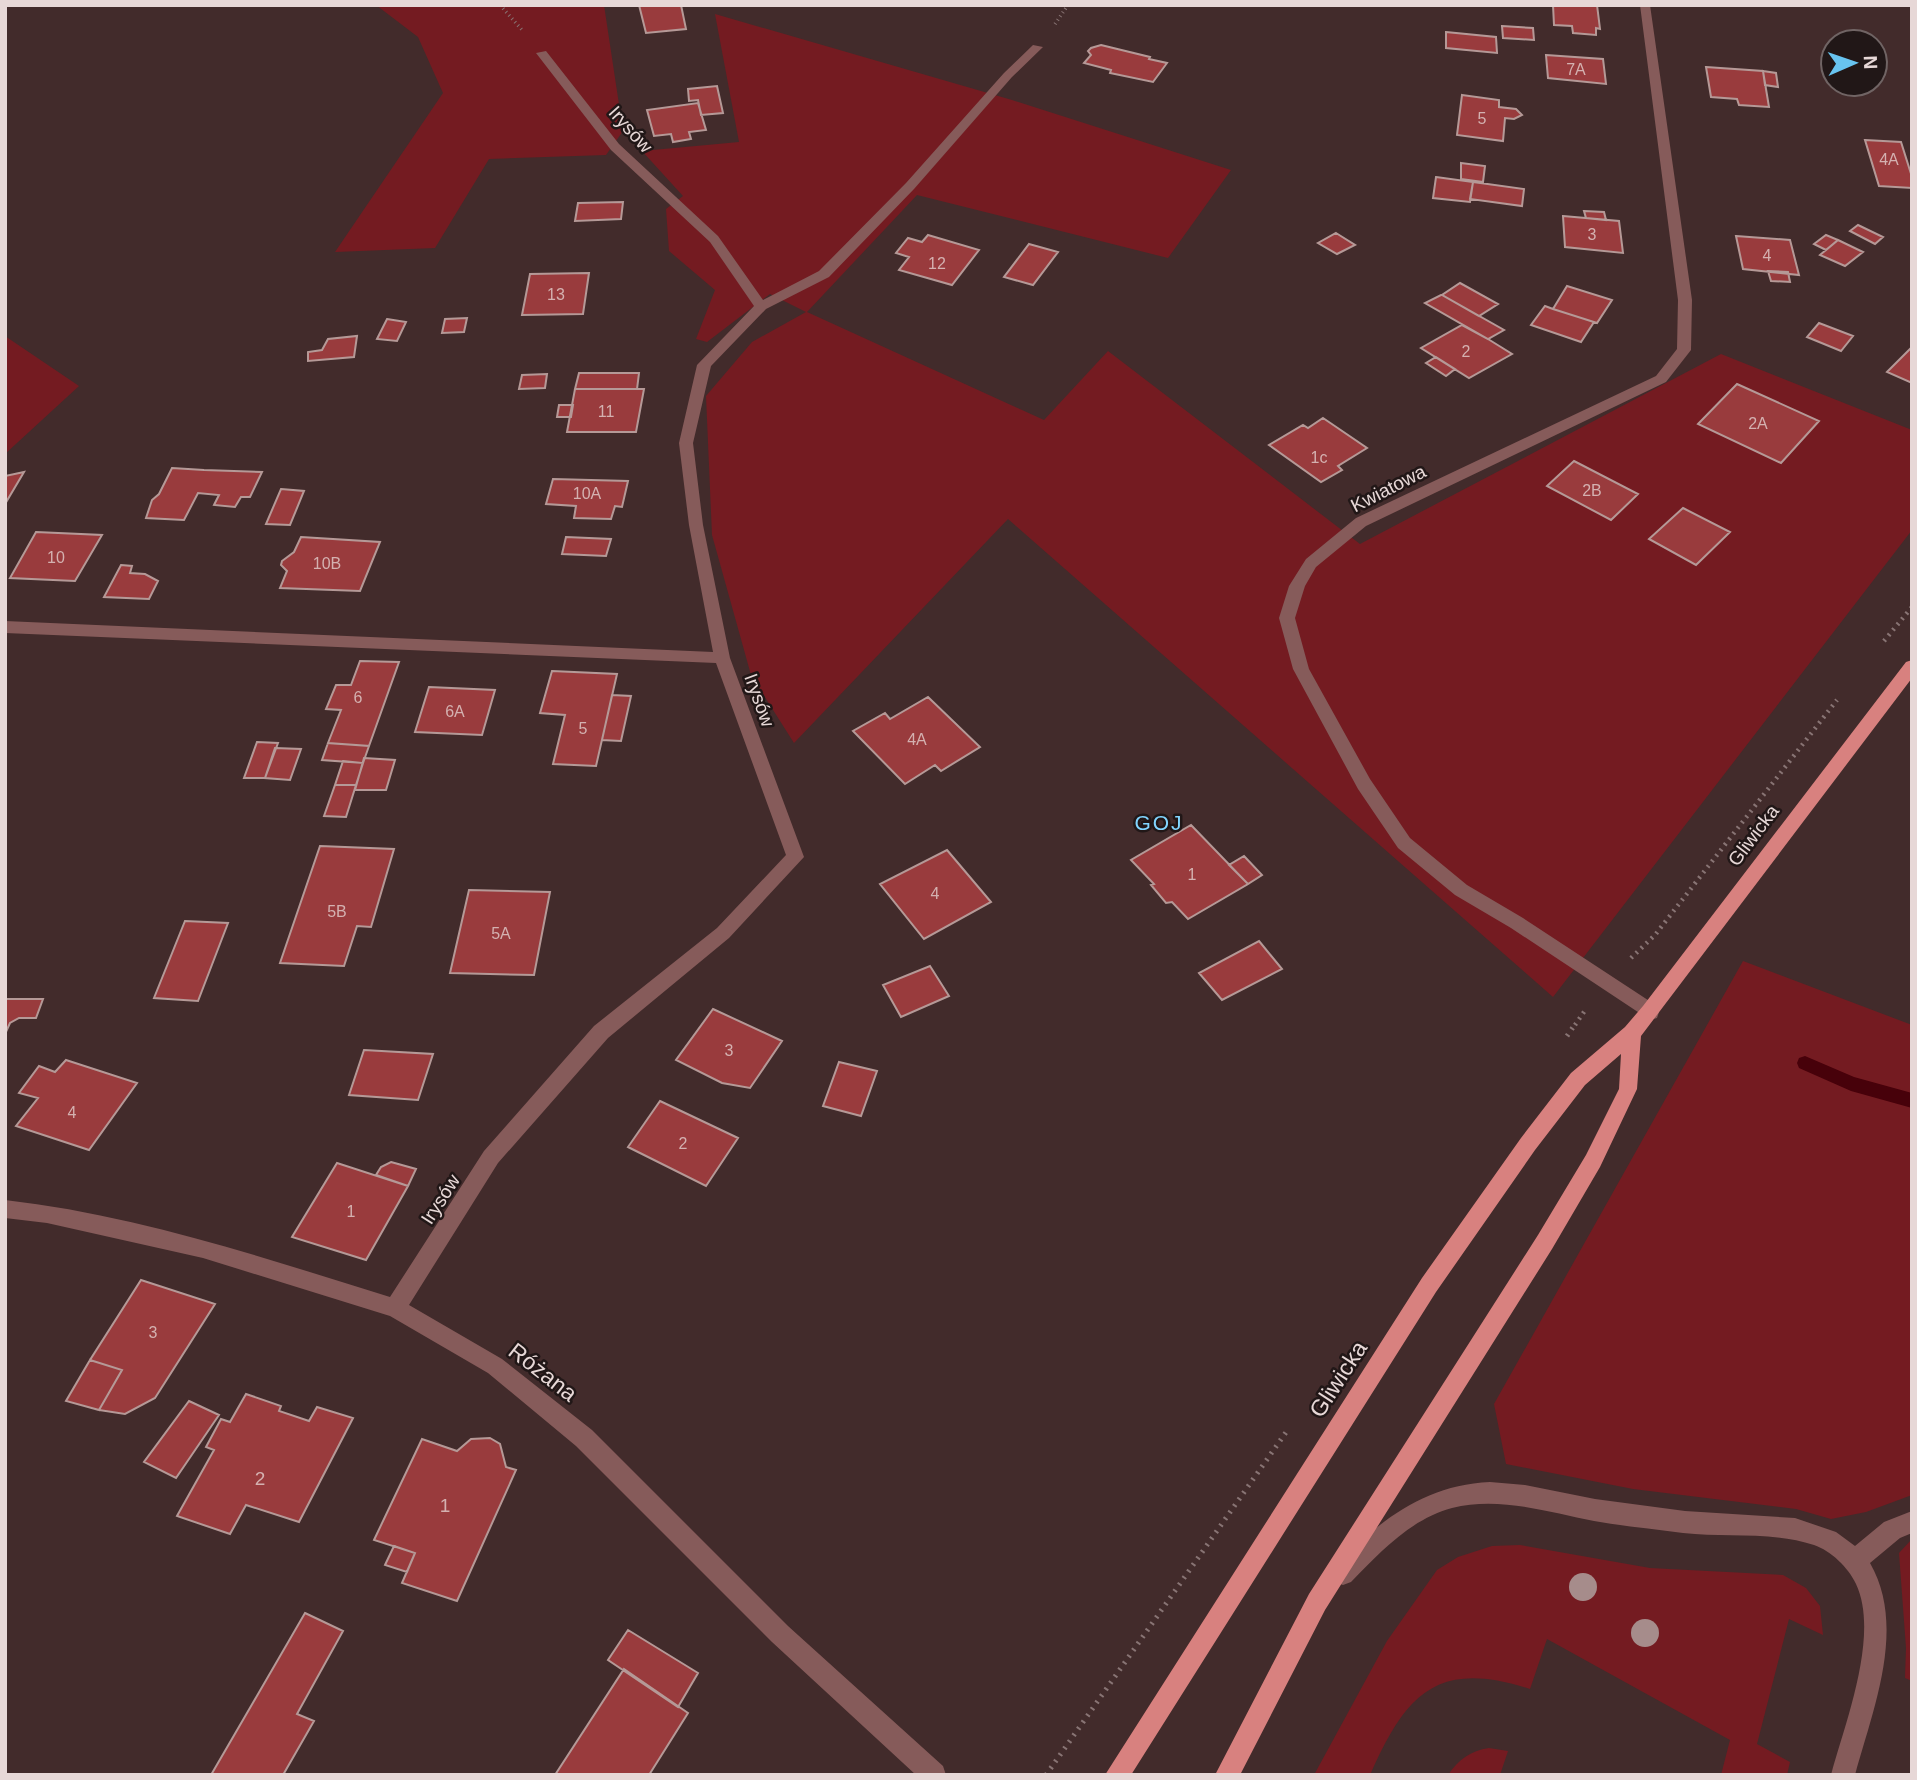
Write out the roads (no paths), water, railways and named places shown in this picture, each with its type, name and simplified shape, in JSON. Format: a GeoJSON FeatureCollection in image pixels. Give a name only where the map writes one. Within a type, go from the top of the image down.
{"type":"FeatureCollection","features":[{"type":"Feature","properties":{"kind":"main road","name":"Gliwicka"},"geometry":{"type":"LineString","coordinates":[[1117,1775],[1429,1285],[1528,1144],[1578,1079],[1632,1033],[1650,1012],[1912,666]]}},
{"type":"Feature","properties":{"kind":"main road"},"geometry":{"type":"LineString","coordinates":[[1227,1775],[1317,1602],[1545,1242],[1593,1161],[1628,1089],[1632,1033]]}},
{"type":"Feature","properties":{"kind":"street","name":"Kwiatowa"},"geometry":{"type":"LineString","coordinates":[[1645,5],[1676,215],[1685,300],[1684,350],[1661,379],[1361,522],[1311,563],[1297,586],[1287,618],[1301,669],[1364,784],[1404,843],[1461,890],[1517,923],[1650,1012]]}},
{"type":"Feature","properties":{"kind":"street"},"geometry":{"type":"LineString","coordinates":[[761,306],[824,274],[910,186],[1008,75],[1037,47]]}},
{"type":"Feature","properties":{"kind":"street","name":"Irysów"},"geometry":{"type":"LineString","coordinates":[[395,1308],[491,1157],[601,1032],[723,933],[795,857],[722,658],[696,525],[686,443],[704,365],[761,306],[714,239],[615,147],[542,53]]}},
{"type":"Feature","properties":{"kind":"street"},"geometry":{"type":"LineString","coordinates":[[5,627],[722,658]]}},
{"type":"Feature","properties":{"kind":"street","name":"Różana"},"geometry":{"type":"LineString","coordinates":[[5,1209],[47,1214],[203,1250],[395,1308],[495,1366],[584,1438],[779,1634],[934,1775]]}},
{"type":"Feature","properties":{"kind":"street"},"geometry":{"type":"LineString","coordinates":[[1317,1602],[1373,1542],[1404,1518],[1428,1506],[1456,1497],[1513,1494],[1609,1512],[1689,1522],[1779,1527],[1812,1534],[1838,1545],[1855,1561],[1867,1581],[1873,1605],[1875,1649],[1843,1775]]}},
{"type":"Feature","properties":{"kind":"street"},"geometry":{"type":"LineString","coordinates":[[1855,1561],[1892,1530],[1912,1522]]}},
{"type":"Feature","properties":{"kind":"waterway"},"geometry":{"type":"LineString","coordinates":[[1805,1063],[1851,1084],[1912,1101]]}},
{"type":"Feature","properties":{"kind":"district","name":"GOJ"},"geometry":{"type":"Point","coordinates":[1159,823]}}]}
